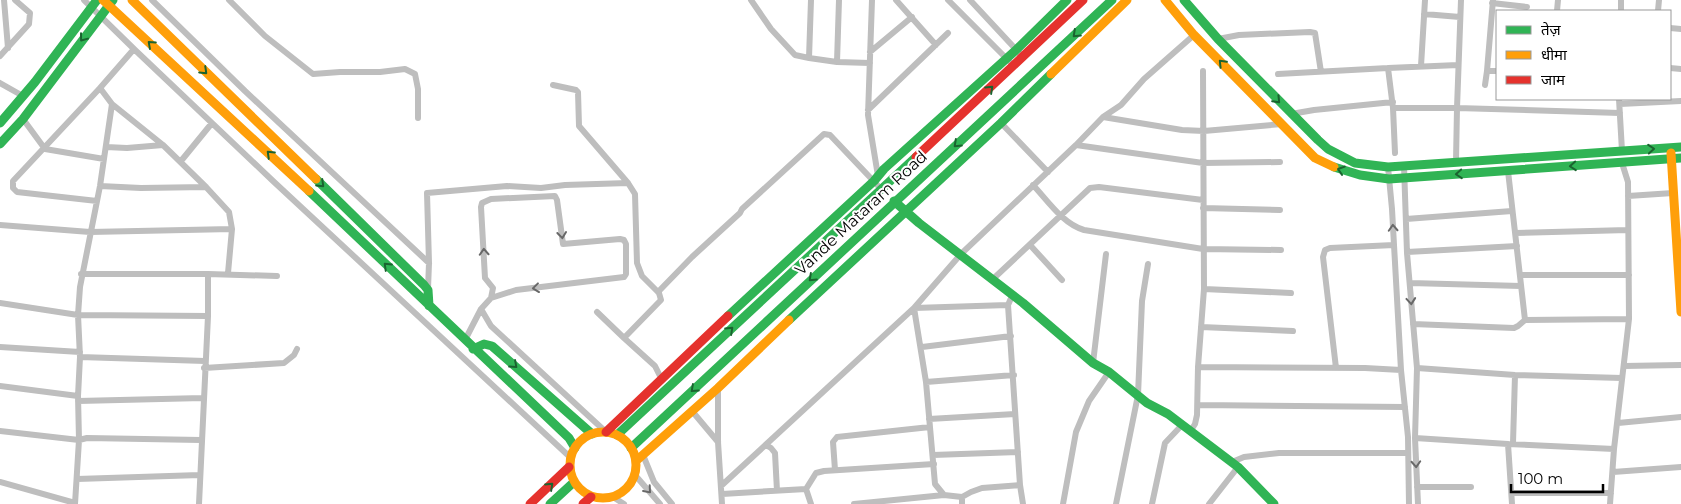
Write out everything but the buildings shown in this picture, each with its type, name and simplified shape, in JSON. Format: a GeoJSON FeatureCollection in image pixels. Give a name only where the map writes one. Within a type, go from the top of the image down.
{"type":"FeatureCollection","features":[{"type":"Feature","properties":{"kind":"street"},"geometry":{"type":"LineString","coordinates":[[4,0],[8,48]]}},
{"type":"Feature","properties":{"kind":"street"},"geometry":{"type":"LineString","coordinates":[[0,56],[29,24],[30,13],[15,0]]}},
{"type":"Feature","properties":{"kind":"street"},"geometry":{"type":"LineString","coordinates":[[84,0],[570,462]]}},
{"type":"Feature","properties":{"kind":"street"},"geometry":{"type":"LineString","coordinates":[[0,123],[97,0]]}},
{"type":"Feature","properties":{"kind":"street"},"geometry":{"type":"LineString","coordinates":[[132,0],[428,290]]}},
{"type":"Feature","properties":{"kind":"street"},"geometry":{"type":"LineString","coordinates":[[152,0],[245,91],[429,263]]}},
{"type":"Feature","properties":{"kind":"street"},"geometry":{"type":"LineString","coordinates":[[230,0],[265,36],[313,74],[380,72],[405,69],[415,74],[418,89],[418,118]]}},
{"type":"Feature","properties":{"kind":"street"},"geometry":{"type":"LineString","coordinates":[[751,0],[772,29],[795,55],[837,62],[870,63]]}},
{"type":"Feature","properties":{"kind":"street"},"geometry":{"type":"LineString","coordinates":[[809,58],[811,0]]}},
{"type":"Feature","properties":{"kind":"street"},"geometry":{"type":"LineString","coordinates":[[837,62],[839,0]]}},
{"type":"Feature","properties":{"kind":"street"},"geometry":{"type":"LineString","coordinates":[[872,0],[868,110],[876,178],[882,190]]}},
{"type":"Feature","properties":{"kind":"street"},"geometry":{"type":"LineString","coordinates":[[896,0],[936,45]]}},
{"type":"Feature","properties":{"kind":"street"},"geometry":{"type":"LineString","coordinates":[[948,0],[1014,66]]}},
{"type":"Feature","properties":{"kind":"street"},"geometry":{"type":"LineString","coordinates":[[970,0],[1023,57]]}},
{"type":"Feature","properties":{"kind":"street"},"geometry":{"type":"LineString","coordinates":[[606,432],[661,378],[1017,49],[1067,0]]}},
{"type":"Feature","properties":{"kind":"street","name":"Vande Mataram Road"},"geometry":{"type":"LineString","coordinates":[[618,435],[1084,0]]}},
{"type":"Feature","properties":{"kind":"street","name":"Vande Mataram Road"},"geometry":{"type":"LineString","coordinates":[[632,448],[894,201],[1112,0]]}},
{"type":"Feature","properties":{"kind":"street"},"geometry":{"type":"LineString","coordinates":[[607,500],[618,496],[629,488],[635,475],[639,458],[718,388],[1001,123],[1127,0]]}},
{"type":"Feature","properties":{"kind":"street"},"geometry":{"type":"LineString","coordinates":[[1165,0],[1194,35],[1315,158],[1335,169],[1357,175],[1389,179],[1681,158]]}},
{"type":"Feature","properties":{"kind":"street"},"geometry":{"type":"LineString","coordinates":[[1184,0],[1218,39],[1318,140],[1337,154],[1355,163],[1388,167],[1681,147]]}},
{"type":"Feature","properties":{"kind":"street"},"geometry":{"type":"LineString","coordinates":[[1421,66],[1425,0]]}},
{"type":"Feature","properties":{"kind":"street"},"geometry":{"type":"LineString","coordinates":[[1456,161],[1461,0]]}},
{"type":"Feature","properties":{"kind":"street"},"geometry":{"type":"LineString","coordinates":[[0,144],[23,119],[100,16],[108,2],[569,438],[574,448]]}},
{"type":"Feature","properties":{"kind":"street"},"geometry":{"type":"LineString","coordinates":[[1485,85],[1492,2],[1527,6]]}},
{"type":"Feature","properties":{"kind":"street"},"geometry":{"type":"LineString","coordinates":[[1424,14],[1460,17]]}},
{"type":"Feature","properties":{"kind":"street"},"geometry":{"type":"LineString","coordinates":[[870,52],[912,17]]}},
{"type":"Feature","properties":{"kind":"street"},"geometry":{"type":"LineString","coordinates":[[868,110],[948,33]]}},
{"type":"Feature","properties":{"kind":"street"},"geometry":{"type":"LineString","coordinates":[[1218,39],[1239,35],[1315,33],[1321,72]]}},
{"type":"Feature","properties":{"kind":"street"},"geometry":{"type":"LineString","coordinates":[[721,486],[914,308],[961,254],[1103,117],[1121,105],[1144,79],[1194,35]]}},
{"type":"Feature","properties":{"kind":"street"},"geometry":{"type":"LineString","coordinates":[[1490,37],[1496,38]]}},
{"type":"Feature","properties":{"kind":"street"},"geometry":{"type":"LineString","coordinates":[[96,201],[17,192],[13,188],[13,181],[134,49]]}},
{"type":"Feature","properties":{"kind":"street"},"geometry":{"type":"LineString","coordinates":[[1278,74],[1458,65]]}},
{"type":"Feature","properties":{"kind":"street"},"geometry":{"type":"LineString","coordinates":[[1388,68],[1393,105],[1395,153]]}},
{"type":"Feature","properties":{"kind":"street"},"geometry":{"type":"LineString","coordinates":[[1190,432],[1195,424],[1198,406],[1198,367],[1204,289],[1203,71]]}},
{"type":"Feature","properties":{"kind":"street"},"geometry":{"type":"LineString","coordinates":[[1487,71],[1496,71]]}},
{"type":"Feature","properties":{"kind":"street"},"geometry":{"type":"LineString","coordinates":[[0,83],[23,96]]}},
{"type":"Feature","properties":{"kind":"street"},"geometry":{"type":"LineString","coordinates":[[553,85],[578,92],[579,126],[636,194],[637,263],[642,276],[658,292],[661,300],[624,338]]}},
{"type":"Feature","properties":{"kind":"street"},"geometry":{"type":"LineString","coordinates":[[100,88],[112,104],[163,145],[229,212],[232,229],[228,274]]}},
{"type":"Feature","properties":{"kind":"street"},"geometry":{"type":"LineString","coordinates":[[1622,151],[1619,101],[1681,101]]}},
{"type":"Feature","properties":{"kind":"street"},"geometry":{"type":"LineString","coordinates":[[0,482],[75,504],[79,440],[80,355],[78,315],[81,274],[100,186],[112,104]]}},
{"type":"Feature","properties":{"kind":"street"},"geometry":{"type":"LineString","coordinates":[[1291,114],[1323,108],[1393,105],[1620,113]]}},
{"type":"Feature","properties":{"kind":"street"},"geometry":{"type":"LineString","coordinates":[[1103,117],[1182,130],[1204,131],[1282,124]]}},
{"type":"Feature","properties":{"kind":"street"},"geometry":{"type":"LineString","coordinates":[[23,119],[45,148],[104,159]]}},
{"type":"Feature","properties":{"kind":"street"},"geometry":{"type":"LineString","coordinates":[[180,161],[212,123]]}},
{"type":"Feature","properties":{"kind":"street"},"geometry":{"type":"LineString","coordinates":[[1001,123],[1048,172]]}},
{"type":"Feature","properties":{"kind":"street"},"geometry":{"type":"LineString","coordinates":[[658,292],[742,209],[824,134],[830,135],[876,178]]}},
{"type":"Feature","properties":{"kind":"street"},"geometry":{"type":"LineString","coordinates":[[106,147],[127,148],[163,145]]}},
{"type":"Feature","properties":{"kind":"street"},"geometry":{"type":"LineString","coordinates":[[1076,145],[1203,163],[1280,162]]}},
{"type":"Feature","properties":{"kind":"street"},"geometry":{"type":"LineString","coordinates":[[1670,148],[1679,246],[1681,312]]}},
{"type":"Feature","properties":{"kind":"street"},"geometry":{"type":"LineString","coordinates":[[1610,504],[1614,449],[1629,319],[1628,182],[1622,163]]}},
{"type":"Feature","properties":{"kind":"street"},"geometry":{"type":"LineString","coordinates":[[1404,166],[1407,252],[1416,368],[1415,438],[1418,504]]}},
{"type":"Feature","properties":{"kind":"street"},"geometry":{"type":"LineString","coordinates":[[1388,167],[1408,453],[1409,504]]}},
{"type":"Feature","properties":{"kind":"street"},"geometry":{"type":"LineString","coordinates":[[1508,171],[1525,320]]}},
{"type":"Feature","properties":{"kind":"street"},"geometry":{"type":"LineString","coordinates":[[426,303],[429,263],[427,193],[507,186],[541,188],[565,185],[628,183]]}},
{"type":"Feature","properties":{"kind":"street"},"geometry":{"type":"LineString","coordinates":[[1033,185],[1061,216],[1077,228],[1084,230],[1203,249],[1281,250]]}},
{"type":"Feature","properties":{"kind":"street"},"geometry":{"type":"LineString","coordinates":[[100,186],[141,188],[206,187]]}},
{"type":"Feature","properties":{"kind":"street"},"geometry":{"type":"LineString","coordinates":[[993,279],[1090,188],[1099,187],[1203,204],[1280,210]]}},
{"type":"Feature","properties":{"kind":"street"},"geometry":{"type":"LineString","coordinates":[[1628,196],[1673,193]]}},
{"type":"Feature","properties":{"kind":"street"},"geometry":{"type":"LineString","coordinates":[[465,340],[481,309],[491,298],[516,290],[624,277],[626,274],[626,244],[620,238],[563,244],[555,196],[491,199],[482,203],[481,207],[486,278],[493,288],[491,298]]}},
{"type":"Feature","properties":{"kind":"street"},"geometry":{"type":"LineString","coordinates":[[894,201],[904,212],[1023,303],[1093,363],[1109,372],[1147,403],[1168,414],[1235,464],[1269,502]]}},
{"type":"Feature","properties":{"kind":"street"},"geometry":{"type":"LineString","coordinates":[[1406,219],[1512,211]]}},
{"type":"Feature","properties":{"kind":"street"},"geometry":{"type":"LineString","coordinates":[[0,224],[90,232],[232,229]]}},
{"type":"Feature","properties":{"kind":"street"},"geometry":{"type":"LineString","coordinates":[[1516,233],[1628,230]]}},
{"type":"Feature","properties":{"kind":"street"},"geometry":{"type":"LineString","coordinates":[[1030,245],[1062,280]]}},
{"type":"Feature","properties":{"kind":"street"},"geometry":{"type":"LineString","coordinates":[[1336,368],[1323,257],[1325,250],[1330,248],[1394,245]]}},
{"type":"Feature","properties":{"kind":"street"},"geometry":{"type":"LineString","coordinates":[[1407,252],[1414,250],[1517,246]]}},
{"type":"Feature","properties":{"kind":"street"},"geometry":{"type":"LineString","coordinates":[[1093,363],[1106,254]]}},
{"type":"Feature","properties":{"kind":"street"},"geometry":{"type":"LineString","coordinates":[[1116,504],[1138,395],[1142,301],[1148,264]]}},
{"type":"Feature","properties":{"kind":"street"},"geometry":{"type":"LineString","coordinates":[[81,274],[180,273],[277,276]]}},
{"type":"Feature","properties":{"kind":"street"},"geometry":{"type":"LineString","coordinates":[[199,504],[204,365],[208,316],[208,274]]}},
{"type":"Feature","properties":{"kind":"street"},"geometry":{"type":"LineString","coordinates":[[1521,275],[1629,275]]}},
{"type":"Feature","properties":{"kind":"street"},"geometry":{"type":"LineString","coordinates":[[1410,284],[1521,286]]}},
{"type":"Feature","properties":{"kind":"street"},"geometry":{"type":"LineString","coordinates":[[1204,289],[1291,293]]}},
{"type":"Feature","properties":{"kind":"street"},"geometry":{"type":"LineString","coordinates":[[1012,296],[1008,305],[1020,485],[1023,504]]}},
{"type":"Feature","properties":{"kind":"street"},"geometry":{"type":"LineString","coordinates":[[0,303],[78,315],[208,316]]}},
{"type":"Feature","properties":{"kind":"street"},"geometry":{"type":"LineString","coordinates":[[914,308],[1008,305]]}},
{"type":"Feature","properties":{"kind":"street"},"geometry":{"type":"LineString","coordinates":[[914,308],[922,347],[935,484],[944,495]]}},
{"type":"Feature","properties":{"kind":"street"},"geometry":{"type":"LineString","coordinates":[[481,309],[491,326],[606,432]]}},
{"type":"Feature","properties":{"kind":"street"},"geometry":{"type":"LineString","coordinates":[[597,312],[655,366],[661,378]]}},
{"type":"Feature","properties":{"kind":"street"},"geometry":{"type":"LineString","coordinates":[[1413,324],[1514,328],[1525,320],[1629,319]]}},
{"type":"Feature","properties":{"kind":"street"},"geometry":{"type":"LineString","coordinates":[[1201,327],[1293,331]]}},
{"type":"Feature","properties":{"kind":"street"},"geometry":{"type":"LineString","coordinates":[[922,347],[1011,336]]}},
{"type":"Feature","properties":{"kind":"street"},"geometry":{"type":"LineString","coordinates":[[473,348],[484,344],[492,346],[592,434]]}},
{"type":"Feature","properties":{"kind":"street"},"geometry":{"type":"LineString","coordinates":[[0,347],[204,365],[284,363],[294,356],[297,349]]}},
{"type":"Feature","properties":{"kind":"street"},"geometry":{"type":"LineString","coordinates":[[1624,366],[1681,365]]}},
{"type":"Feature","properties":{"kind":"street"},"geometry":{"type":"LineString","coordinates":[[1198,367],[1401,370]]}},
{"type":"Feature","properties":{"kind":"street"},"geometry":{"type":"LineString","coordinates":[[1416,368],[1515,375],[1622,378]]}},
{"type":"Feature","properties":{"kind":"street"},"geometry":{"type":"LineString","coordinates":[[1063,504],[1076,432],[1090,401],[1109,372]]}},
{"type":"Feature","properties":{"kind":"street"},"geometry":{"type":"LineString","coordinates":[[926,382],[1014,375]]}},
{"type":"Feature","properties":{"kind":"street"},"geometry":{"type":"LineString","coordinates":[[1512,504],[1511,444],[1515,375]]}},
{"type":"Feature","properties":{"kind":"street"},"geometry":{"type":"LineString","coordinates":[[0,386],[78,399],[203,398]]}},
{"type":"Feature","properties":{"kind":"street"},"geometry":{"type":"LineString","coordinates":[[718,388],[718,442],[722,504]]}},
{"type":"Feature","properties":{"kind":"street"},"geometry":{"type":"LineString","coordinates":[[1198,406],[1405,407]]}},
{"type":"Feature","properties":{"kind":"street"},"geometry":{"type":"LineString","coordinates":[[692,411],[718,442]]}},
{"type":"Feature","properties":{"kind":"street"},"geometry":{"type":"LineString","coordinates":[[929,419],[1015,414]]}},
{"type":"Feature","properties":{"kind":"street"},"geometry":{"type":"LineString","coordinates":[[1618,423],[1681,417]]}},
{"type":"Feature","properties":{"kind":"street"},"geometry":{"type":"LineString","coordinates":[[1152,504],[1165,443],[1182,425]]}},
{"type":"Feature","properties":{"kind":"street"},"geometry":{"type":"LineString","coordinates":[[835,470],[833,442],[837,437],[930,427]]}},
{"type":"Feature","properties":{"kind":"street"},"geometry":{"type":"LineString","coordinates":[[0,431],[79,440],[87,438],[201,440]]}},
{"type":"Feature","properties":{"kind":"street"},"geometry":{"type":"LineString","coordinates":[[624,504],[591,497],[581,491],[574,482],[570,462],[574,448],[585,437],[606,432],[618,435],[625,440],[672,504]]}},
{"type":"Feature","properties":{"kind":"street"},"geometry":{"type":"LineString","coordinates":[[1415,438],[1614,449]]}},
{"type":"Feature","properties":{"kind":"street"},"geometry":{"type":"LineString","coordinates":[[766,445],[775,453],[777,491]]}},
{"type":"Feature","properties":{"kind":"street"},"geometry":{"type":"LineString","coordinates":[[933,455],[1018,452]]}},
{"type":"Feature","properties":{"kind":"street"},"geometry":{"type":"LineString","coordinates":[[1209,504],[1235,464],[1244,457],[1279,453],[1408,453]]}},
{"type":"Feature","properties":{"kind":"street"},"geometry":{"type":"LineString","coordinates":[[530,504],[570,462]]}},
{"type":"Feature","properties":{"kind":"street"},"geometry":{"type":"LineString","coordinates":[[810,504],[806,489],[816,474],[835,470],[934,464]]}},
{"type":"Feature","properties":{"kind":"street"},"geometry":{"type":"LineString","coordinates":[[1613,472],[1681,467]]}},
{"type":"Feature","properties":{"kind":"street"},"geometry":{"type":"LineString","coordinates":[[77,479],[200,475]]}},
{"type":"Feature","properties":{"kind":"street"},"geometry":{"type":"LineString","coordinates":[[635,475],[660,504]]}},
{"type":"Feature","properties":{"kind":"street"},"geometry":{"type":"LineString","coordinates":[[550,504],[574,482]]}},
{"type":"Feature","properties":{"kind":"street"},"geometry":{"type":"LineString","coordinates":[[854,504],[944,495],[962,496],[982,488],[1020,485]]}},
{"type":"Feature","properties":{"kind":"street"},"geometry":{"type":"LineString","coordinates":[[1417,488],[1471,487]]}},
{"type":"Feature","properties":{"kind":"street"},"geometry":{"type":"LineString","coordinates":[[722,494],[806,489]]}},
{"type":"Feature","properties":{"kind":"street"},"geometry":{"type":"LineString","coordinates":[[1512,493],[1612,493]]}},
{"type":"Feature","properties":{"kind":"street"},"geometry":{"type":"LineString","coordinates":[[962,496],[962,504]]}},
{"type":"Feature","properties":{"kind":"street"},"geometry":{"type":"LineString","coordinates":[[583,504],[591,497]]}},
{"type":"Feature","properties":{"kind":"traffic: fast"},"geometry":{"type":"LineString","coordinates":[[0,123],[35,82],[97,0]]}},
{"type":"Feature","properties":{"kind":"traffic: fast"},"geometry":{"type":"LineString","coordinates":[[0,144],[23,119],[113,0]]}},
{"type":"Feature","properties":{"kind":"traffic: fast"},"geometry":{"type":"LineString","coordinates":[[728,316],[874,181],[884,169],[1017,49],[1067,0]]}},
{"type":"Feature","properties":{"kind":"traffic: fast"},"geometry":{"type":"LineString","coordinates":[[631,448],[1112,0]]}},
{"type":"Feature","properties":{"kind":"traffic: fast"},"geometry":{"type":"LineString","coordinates":[[1184,0],[1218,39],[1318,140],[1328,149],[1355,163],[1388,167],[1681,147]]}},
{"type":"Feature","properties":{"kind":"traffic: fast"},"geometry":{"type":"LineString","coordinates":[[789,320],[1051,74]]}},
{"type":"Feature","properties":{"kind":"traffic: fast"},"geometry":{"type":"LineString","coordinates":[[617,435],[916,157]]}},
{"type":"Feature","properties":{"kind":"traffic: fast"},"geometry":{"type":"LineString","coordinates":[[1334,167],[1360,175],[1389,179],[1681,158]]}},
{"type":"Feature","properties":{"kind":"traffic: fast"},"geometry":{"type":"LineString","coordinates":[[316,179],[424,285],[428,290],[429,306]]}},
{"type":"Feature","properties":{"kind":"traffic: fast"},"geometry":{"type":"LineString","coordinates":[[309,191],[569,438],[575,448]]}},
{"type":"Feature","properties":{"kind":"traffic: fast"},"geometry":{"type":"LineString","coordinates":[[894,201],[919,223],[1023,303],[1093,363],[1109,372],[1147,403],[1168,414],[1238,467],[1274,504]]}},
{"type":"Feature","properties":{"kind":"traffic: fast"},"geometry":{"type":"LineString","coordinates":[[473,349],[484,344],[492,346],[592,434]]}},
{"type":"Feature","properties":{"kind":"traffic: fast"},"geometry":{"type":"LineString","coordinates":[[550,504],[574,482]]}},
{"type":"Feature","properties":{"kind":"traffic: slow"},"geometry":{"type":"LineString","coordinates":[[103,0],[309,191]]}},
{"type":"Feature","properties":{"kind":"traffic: slow"},"geometry":{"type":"LineString","coordinates":[[132,0],[316,179]]}},
{"type":"Feature","properties":{"kind":"traffic: slow"},"geometry":{"type":"LineString","coordinates":[[1051,74],[1127,0]]}},
{"type":"Feature","properties":{"kind":"traffic: slow"},"geometry":{"type":"LineString","coordinates":[[1165,0],[1194,35],[1315,158],[1334,167]]}},
{"type":"Feature","properties":{"kind":"traffic: slow"},"geometry":{"type":"LineString","coordinates":[[1671,153],[1681,312]]}},
{"type":"Feature","properties":{"kind":"traffic: slow"},"geometry":{"type":"LineString","coordinates":[[636,461],[718,388],[789,320]]}},
{"type":"Feature","properties":{"kind":"traffic: slow"},"geometry":{"type":"LineString","coordinates":[[596,432],[610,432],[622,437],[631,446],[636,458],[636,465],[634,478],[627,489],[610,498],[596,498],[584,493],[575,484],[570,472],[570,458],[575,446],[584,437],[596,432]]}},
{"type":"Feature","properties":{"kind":"traffic: jam"},"geometry":{"type":"LineString","coordinates":[[916,157],[1083,0]]}},
{"type":"Feature","properties":{"kind":"traffic: jam"},"geometry":{"type":"LineString","coordinates":[[606,432],[728,316]]}},
{"type":"Feature","properties":{"kind":"traffic: jam"},"geometry":{"type":"LineString","coordinates":[[530,504],[569,467]]}},
{"type":"Feature","properties":{"kind":"traffic: jam"},"geometry":{"type":"LineString","coordinates":[[583,504],[591,497]]}}]}
